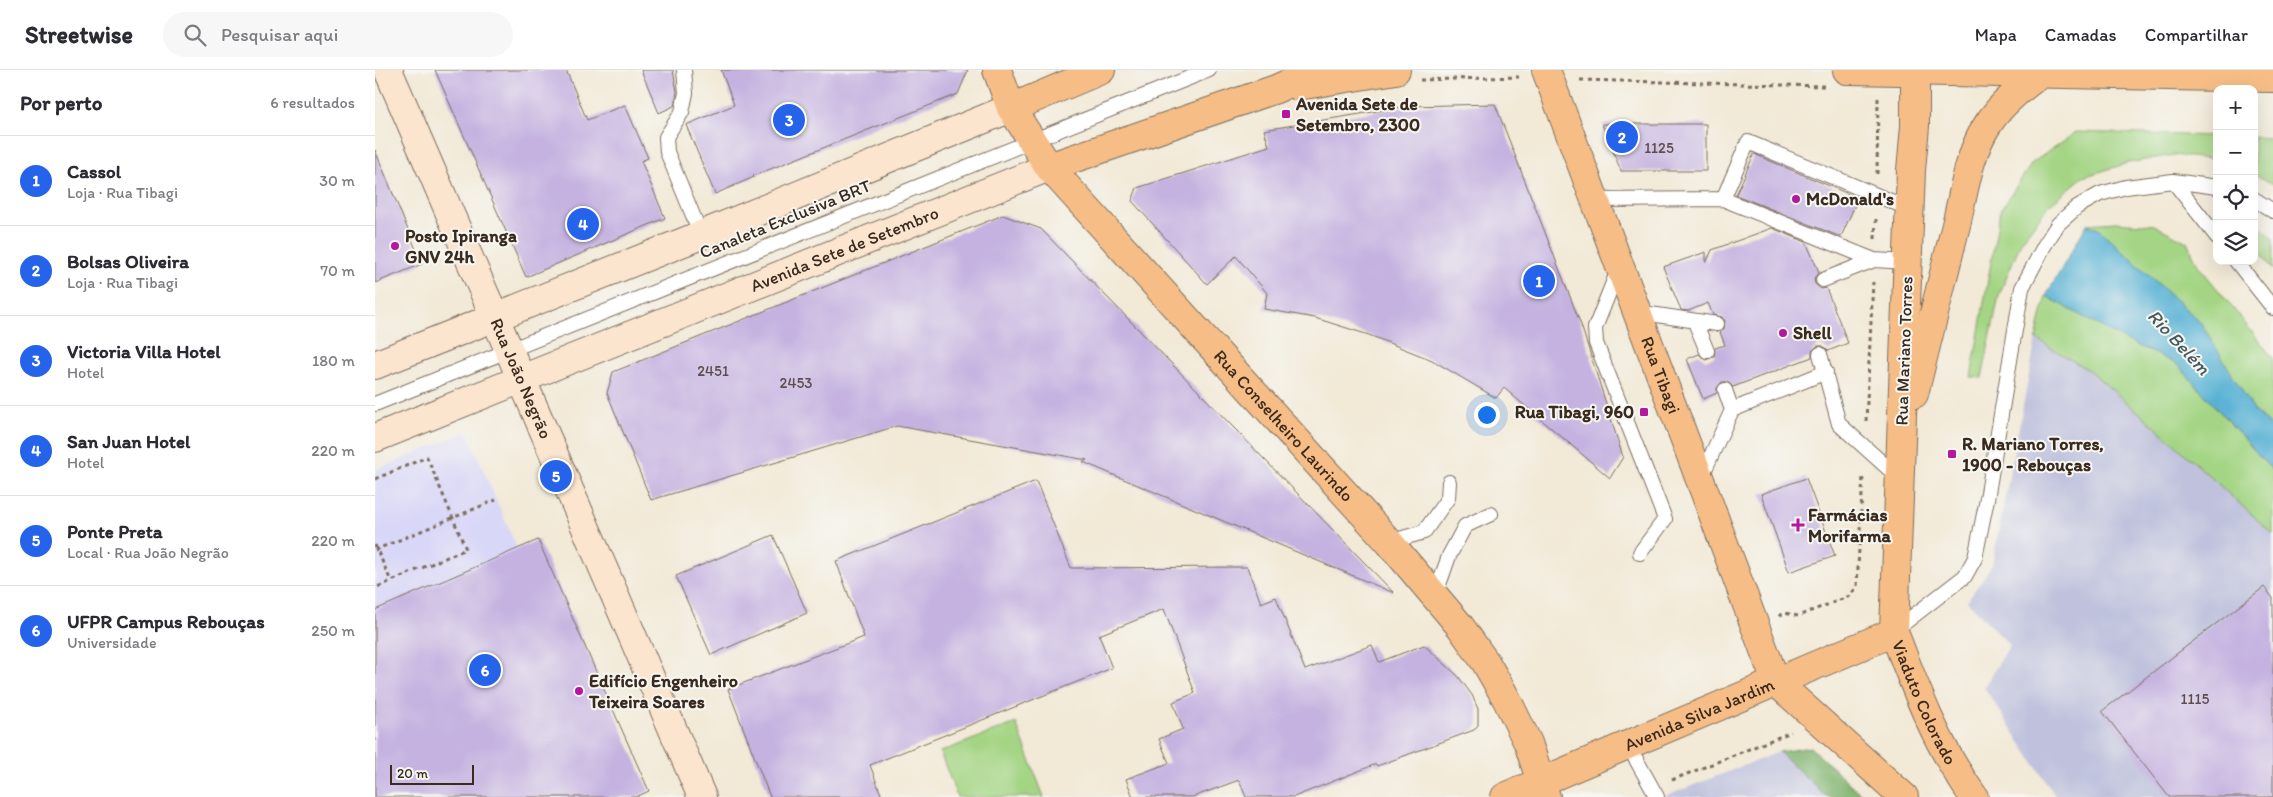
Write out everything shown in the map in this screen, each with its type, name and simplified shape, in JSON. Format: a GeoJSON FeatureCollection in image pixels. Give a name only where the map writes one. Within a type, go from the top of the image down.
{"type":"FeatureCollection","features":[{"type":"Feature","properties":{"kind":"main road","name":"Rua João Negrão"},"geometry":{"type":"LineString","coordinates":[[388,70],[702,797]]}},
{"type":"Feature","properties":{"kind":"main road","name":"Rua Conselheiro Laurindo"},"geometry":{"type":"LineString","coordinates":[[997,70],[1011,108],[1049,168],[1389,542],[1435,596],[1486,663],[1528,743],[1544,789]]}},
{"type":"Feature","properties":{"kind":"main road"},"geometry":{"type":"LineString","coordinates":[[375,365],[701,235],[1101,70]]}},
{"type":"Feature","properties":{"kind":"main road","name":"Avenida Sete de Setembro"},"geometry":{"type":"LineString","coordinates":[[375,438],[1049,168],[1277,90],[1318,70]]}},
{"type":"Feature","properties":{"kind":"main road"},"geometry":{"type":"LineString","coordinates":[[1277,90],[1395,70]]}},
{"type":"Feature","properties":{"kind":"main road","name":"Rua Tibagi"},"geometry":{"type":"LineString","coordinates":[[1545,70],[1776,682]]}},
{"type":"Feature","properties":{"kind":"main road"},"geometry":{"type":"LineString","coordinates":[[1838,78],[1913,71],[2273,78]]}},
{"type":"Feature","properties":{"kind":"main road","name":"Rua Mariano Torres"},"geometry":{"type":"LineString","coordinates":[[1894,632],[1909,208],[1915,126],[1913,71]]}},
{"type":"Feature","properties":{"kind":"main road"},"geometry":{"type":"LineString","coordinates":[[1900,450],[1963,194],[1977,146],[1987,125],[1998,110],[2015,92],[2040,74]]}},
{"type":"Feature","properties":{"kind":"main road","name":"Avenida Silva Jardim"},"geometry":{"type":"LineString","coordinates":[[1505,797],[1544,789],[1628,745],[1894,632]]}},
{"type":"Feature","properties":{"kind":"main road","name":"Viaduto Colorado"},"geometry":{"type":"LineString","coordinates":[[1894,632],[1919,699],[1938,741],[1974,797]]}},
{"type":"Feature","properties":{"kind":"main road"},"geometry":{"type":"LineString","coordinates":[[1776,682],[1904,797]]}},
{"type":"Feature","properties":{"kind":"lane"},"geometry":{"type":"LineString","coordinates":[[684,70],[686,93],[682,112],[666,138],[667,152],[701,235]]}},
{"type":"Feature","properties":{"kind":"lane","name":"Canaleta Exclusiva BRT"},"geometry":{"type":"LineString","coordinates":[[375,404],[1209,70]]}},
{"type":"Feature","properties":{"kind":"lane"},"geometry":{"type":"LineString","coordinates":[[1723,199],[1748,142],[1909,208]]}},
{"type":"Feature","properties":{"kind":"lane"},"geometry":{"type":"LineString","coordinates":[[2173,181],[2213,232]]}},
{"type":"Feature","properties":{"kind":"lane"},"geometry":{"type":"LineString","coordinates":[[1894,632],[1965,576],[1975,558],[1987,499],[2022,288],[2044,246],[2059,224],[2077,207],[2100,194],[2125,187],[2173,181],[2213,186]]}},
{"type":"Feature","properties":{"kind":"lane"},"geometry":{"type":"LineString","coordinates":[[1595,200],[1723,199],[1874,260],[1907,262]]}},
{"type":"Feature","properties":{"kind":"lane"},"geometry":{"type":"LineString","coordinates":[[2258,202],[2273,211]]}},
{"type":"Feature","properties":{"kind":"lane"},"geometry":{"type":"LineString","coordinates":[[1823,280],[1874,260]]}},
{"type":"Feature","properties":{"kind":"lane"},"geometry":{"type":"LineString","coordinates":[[2239,265],[2273,308]]}},
{"type":"Feature","properties":{"kind":"lane"},"geometry":{"type":"LineString","coordinates":[[1620,266],[1595,328],[1595,343],[1665,519],[1641,553]]}},
{"type":"Feature","properties":{"kind":"lane"},"geometry":{"type":"LineString","coordinates":[[1637,312],[1717,324]]}},
{"type":"Feature","properties":{"kind":"lane"},"geometry":{"type":"LineString","coordinates":[[1695,322],[1707,351]]}},
{"type":"Feature","properties":{"kind":"lane"},"geometry":{"type":"LineString","coordinates":[[1820,354],[1839,424],[1899,478]]}},
{"type":"Feature","properties":{"kind":"lane"},"geometry":{"type":"LineString","coordinates":[[1700,480],[1732,410],[1826,372]]}},
{"type":"Feature","properties":{"kind":"lane"},"geometry":{"type":"LineString","coordinates":[[1725,390],[1732,410]]}},
{"type":"Feature","properties":{"kind":"lane"},"geometry":{"type":"LineString","coordinates":[[1389,542],[1424,532],[1448,498],[1449,482]]}},
{"type":"Feature","properties":{"kind":"lane"},"geometry":{"type":"LineString","coordinates":[[1435,596],[1449,556],[1465,526],[1491,514]]}},
{"type":"Feature","properties":{"kind":"lane"},"geometry":{"type":"LineString","coordinates":[[1628,745],[1654,793]]}},
{"type":"Feature","properties":{"kind":"path"},"geometry":{"type":"LineString","coordinates":[[1577,80],[1838,78]]}},
{"type":"Feature","properties":{"kind":"path"},"geometry":{"type":"LineString","coordinates":[[1785,613],[1797,616],[1850,596],[1857,586],[1877,195],[1878,97]]}},
{"type":"Feature","properties":{"kind":"path"},"geometry":{"type":"LineString","coordinates":[[375,478],[427,457],[466,549],[375,588]]}},
{"type":"Feature","properties":{"kind":"path"},"geometry":{"type":"LineString","coordinates":[[391,581],[376,548],[496,500]]}},
{"type":"Feature","properties":{"kind":"path"},"geometry":{"type":"LineString","coordinates":[[1654,793],[1795,730]]}},
{"type":"Feature","properties":{"kind":"shaded area"},"geometry":{"type":"Polygon","coordinates":[[[2036,339],[2090,371],[2159,430],[2273,534],[2273,797],[2056,797],[1984,687],[2010,645],[1967,601],[1992,565],[2036,339]]]}},
{"type":"Feature","properties":{"kind":"shaded area"},"geometry":{"type":"Polygon","coordinates":[[[467,432],[517,548],[538,540],[649,791],[636,797],[375,797],[375,470],[467,432]]]}},
{"type":"Feature","properties":{"kind":"shaded area"},"geometry":{"type":"Polygon","coordinates":[[[1779,752],[1827,797],[1663,797],[1779,752]]]}},
{"type":"Feature","properties":{"kind":"green space"},"geometry":{"type":"Polygon","coordinates":[[[2076,132],[2213,136],[2213,160],[2173,155],[2128,163],[2083,177],[2049,205],[2021,242],[1999,295],[1982,378],[1971,377],[2000,211],[2032,163],[2076,132]]]}},
{"type":"Feature","properties":{"kind":"green space"},"geometry":{"type":"Polygon","coordinates":[[[2258,137],[2273,138],[2273,184],[2258,176],[2258,137]]]}},
{"type":"Feature","properties":{"kind":"green space"},"geometry":{"type":"Polygon","coordinates":[[[2116,222],[2154,225],[2187,242],[2198,265],[2273,358],[2273,428],[2255,412],[2201,323],[2100,230],[2087,224],[2116,222]]]}},
{"type":"Feature","properties":{"kind":"green space"},"geometry":{"type":"Polygon","coordinates":[[[2258,225],[2273,238],[2273,270],[2258,249],[2258,225]]]}},
{"type":"Feature","properties":{"kind":"green space"},"geometry":{"type":"Polygon","coordinates":[[[2046,296],[2119,337],[2177,364],[2273,471],[2273,534],[2159,430],[2090,371],[2036,339],[2046,296]]]}},
{"type":"Feature","properties":{"kind":"green space"},"geometry":{"type":"Polygon","coordinates":[[[1016,723],[1044,797],[957,797],[940,752],[1016,723]]]}},
{"type":"Feature","properties":{"kind":"green space"},"geometry":{"type":"Polygon","coordinates":[[[1810,747],[1864,797],[1827,797],[1779,752],[1810,747]]]}},
{"type":"Feature","properties":{"kind":"water","name":"Rio Belém"},"geometry":{"type":"Polygon","coordinates":[[[2087,224],[2100,230],[2201,323],[2255,412],[2273,428],[2273,471],[2177,364],[2119,337],[2046,296],[2087,224]]]}},
{"type":"Feature","properties":{"kind":"building"},"geometry":{"type":"Polygon","coordinates":[[[435,70],[566,70],[587,120],[625,105],[648,158],[641,161],[665,218],[526,277],[435,70]]]}},
{"type":"Feature","properties":{"kind":"building"},"geometry":{"type":"Polygon","coordinates":[[[641,70],[673,70],[677,92],[674,106],[659,113],[641,70]]]}},
{"type":"Feature","properties":{"kind":"building"},"geometry":{"type":"Polygon","coordinates":[[[721,70],[968,70],[958,94],[753,176],[715,194],[686,125],[734,105],[721,70]]]}},
{"type":"Feature","properties":{"kind":"building"},"geometry":{"type":"Polygon","coordinates":[[[1495,104],[1581,325],[1623,457],[1610,478],[1504,388],[1496,398],[1432,360],[1369,335],[1315,318],[1264,309],[1267,293],[1236,256],[1207,284],[1132,201],[1137,188],[1269,146],[1264,130],[1408,106],[1495,104]]]}},
{"type":"Feature","properties":{"kind":"building"},"geometry":{"type":"Polygon","coordinates":[[[1602,124],[1706,124],[1706,171],[1621,171],[1602,124]]]}},
{"type":"Feature","properties":{"kind":"building","name":"Posto Ipiranga GNV 24h"},"geometry":{"type":"Polygon","coordinates":[[[375,150],[422,264],[375,283],[375,150]]]}},
{"type":"Feature","properties":{"kind":"building","name":"McDonald's"},"geometry":{"type":"Polygon","coordinates":[[[1754,154],[1858,198],[1841,237],[1736,195],[1754,154]]]}},
{"type":"Feature","properties":{"kind":"building"},"geometry":{"type":"Polygon","coordinates":[[[1003,215],[1041,229],[1394,593],[1083,462],[1087,460],[897,426],[651,500],[607,393],[613,372],[1003,215]]]}},
{"type":"Feature","properties":{"kind":"building","name":"Shell"},"geometry":{"type":"Polygon","coordinates":[[[1772,228],[1806,242],[1819,272],[1814,278],[1815,284],[1821,289],[1826,288],[1848,343],[1828,351],[1823,346],[1817,346],[1812,351],[1812,357],[1733,387],[1727,382],[1722,382],[1717,388],[1717,393],[1703,399],[1687,359],[1699,354],[1705,360],[1714,357],[1715,348],[1725,345],[1720,332],[1724,329],[1725,321],[1722,317],[1713,315],[1708,303],[1688,311],[1681,310],[1663,267],[1706,252],[1706,263],[1712,250],[1772,228]]]}},
{"type":"Feature","properties":{"kind":"building","name":"Farmácias Morifarma"},"geometry":{"type":"Polygon","coordinates":[[[1806,478],[1835,556],[1789,572],[1761,494],[1806,478]]]}},
{"type":"Feature","properties":{"kind":"building"},"geometry":{"type":"Polygon","coordinates":[[[1036,481],[1071,568],[1247,567],[1261,603],[1276,597],[1305,670],[1372,645],[1379,662],[1424,645],[1458,676],[1472,695],[1478,709],[1478,725],[1474,730],[1377,766],[1376,764],[1294,797],[1246,797],[1239,780],[1193,797],[1133,797],[1126,779],[1169,763],[1159,739],[1183,729],[1173,702],[1195,693],[1164,609],[1099,635],[1112,668],[870,765],[882,797],[770,797],[728,689],[864,637],[836,561],[1036,481]]]}},
{"type":"Feature","properties":{"kind":"building"},"geometry":{"type":"Polygon","coordinates":[[[773,535],[807,613],[711,655],[676,576],[773,535]]]}},
{"type":"Feature","properties":{"kind":"building"},"geometry":{"type":"Polygon","coordinates":[[[538,540],[649,791],[636,797],[375,797],[375,610],[538,540]]]}},
{"type":"Feature","properties":{"kind":"building"},"geometry":{"type":"Polygon","coordinates":[[[2264,587],[2273,598],[2273,797],[2169,797],[2102,711],[2264,587]]]}},
{"type":"Feature","properties":{"kind":"place","name":"Avenida Sete de Setembro, 2300"},"geometry":{"type":"Point","coordinates":[1286,114]}},
{"type":"Feature","properties":{"kind":"place","name":"Victoria Villa Hotel"},"geometry":{"type":"Point","coordinates":[789,120]}},
{"type":"Feature","properties":{"kind":"place","name":"Bolsas Oliveira"},"geometry":{"type":"Point","coordinates":[1622,137]}},
{"type":"Feature","properties":{"kind":"place","name":"McDonald's"},"geometry":{"type":"Point","coordinates":[1796,199]}},
{"type":"Feature","properties":{"kind":"place","name":"San Juan Hotel"},"geometry":{"type":"Point","coordinates":[583,224]}},
{"type":"Feature","properties":{"kind":"place","name":"Posto Ipiranga GNV 24h"},"geometry":{"type":"Point","coordinates":[395,246]}},
{"type":"Feature","properties":{"kind":"place","name":"Cassol"},"geometry":{"type":"Point","coordinates":[1539,281]}},
{"type":"Feature","properties":{"kind":"place","name":"Shell"},"geometry":{"type":"Point","coordinates":[1783,333]}},
{"type":"Feature","properties":{"kind":"place","name":"Rua Tibagi, 960"},"geometry":{"type":"Point","coordinates":[1644,412]}},
{"type":"Feature","properties":{"kind":"place","name":"R. Mariano Torres, 1900 - Rebouças"},"geometry":{"type":"Point","coordinates":[1952,454]}},
{"type":"Feature","properties":{"kind":"place","name":"Ponte Preta"},"geometry":{"type":"Point","coordinates":[556,476]}},
{"type":"Feature","properties":{"kind":"place","name":"Farmácias Morifarma"},"geometry":{"type":"Point","coordinates":[1798,525]}},
{"type":"Feature","properties":{"kind":"place","name":"UFPR Campus Rebouças"},"geometry":{"type":"Point","coordinates":[485,670]}},
{"type":"Feature","properties":{"kind":"place","name":"Edifício Engenheiro Teixeira Soares"},"geometry":{"type":"Point","coordinates":[579,691]}}]}
